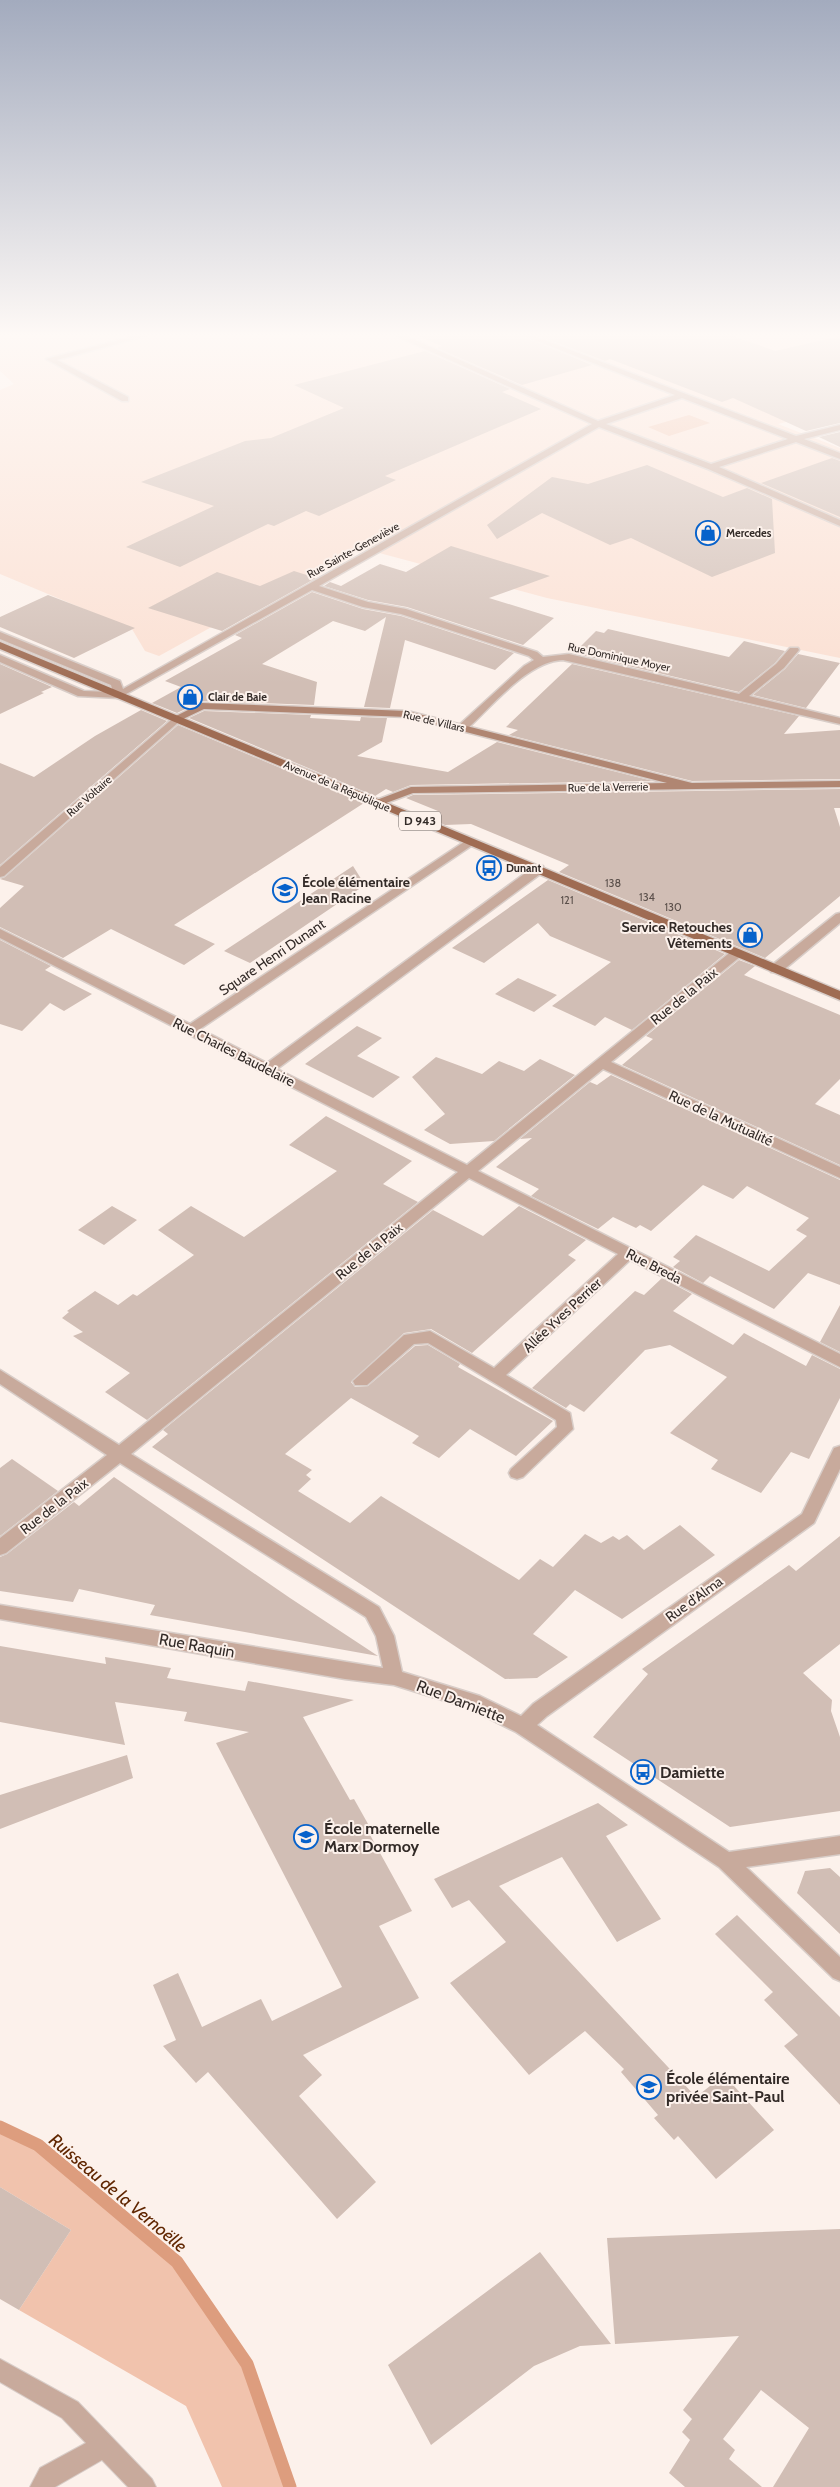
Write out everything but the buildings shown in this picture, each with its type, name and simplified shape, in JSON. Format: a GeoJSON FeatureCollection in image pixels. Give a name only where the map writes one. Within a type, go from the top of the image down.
{"type":"FeatureCollection","features":[{"type":"Feature","properties":{"kind":"main road","name":"Avenue de la République"},"geometry":{"type":"LineString","coordinates":[[0,645],[840,996]]}},
{"type":"Feature","properties":{"kind":"main road","name":"Rue de Villars"},"geometry":{"type":"LineString","coordinates":[[177,718],[202,706],[407,714],[688,785]]}},
{"type":"Feature","properties":{"kind":"main road","name":"Rue de la Verrerie"},"geometry":{"type":"LineString","coordinates":[[378,803],[411,790],[840,784]]}},
{"type":"Feature","properties":{"kind":"street","name":"Rue Sainte-Geneviève"},"geometry":{"type":"LineString","coordinates":[[119,695],[548,452]]}},
{"type":"Feature","properties":{"kind":"street"},"geometry":{"type":"LineString","coordinates":[[672,452],[840,523]]}},
{"type":"Feature","properties":{"kind":"street"},"geometry":{"type":"LineString","coordinates":[[711,467],[756,452]]}},
{"type":"Feature","properties":{"kind":"street"},"geometry":{"type":"LineString","coordinates":[[311,586],[366,605],[395,609],[428,619],[533,654],[540,660],[528,668],[462,728]]}},
{"type":"Feature","properties":{"kind":"street"},"geometry":{"type":"LineString","coordinates":[[0,634],[116,683],[119,695],[82,694],[0,658]]}},
{"type":"Feature","properties":{"kind":"street"},"geometry":{"type":"LineString","coordinates":[[742,698],[780,666],[794,650]]}},
{"type":"Feature","properties":{"kind":"street","name":"Rue Dominique Moyer"},"geometry":{"type":"LineString","coordinates":[[540,660],[556,656],[569,657],[840,720]]}},
{"type":"Feature","properties":{"kind":"street","name":"Rue Voltaire"},"geometry":{"type":"LineString","coordinates":[[0,873],[177,718]]}},
{"type":"Feature","properties":{"kind":"street","name":"Square Henri Dunant"},"geometry":{"type":"LineString","coordinates":[[190,1030],[470,842]]}},
{"type":"Feature","properties":{"kind":"street"},"geometry":{"type":"LineString","coordinates":[[268,1069],[538,869]]}},
{"type":"Feature","properties":{"kind":"street"},"geometry":{"type":"LineString","coordinates":[[776,969],[840,917]]}},
{"type":"Feature","properties":{"kind":"street","name":"Rue Charles Baudelaire"},"geometry":{"type":"LineString","coordinates":[[0,933],[468,1171]]}},
{"type":"Feature","properties":{"kind":"street","name":"Rue de la Paix"},"geometry":{"type":"LineString","coordinates":[[0,1548],[119,1454],[737,953]]}},
{"type":"Feature","properties":{"kind":"street","name":"Rue de la Mutualité"},"geometry":{"type":"LineString","coordinates":[[602,1063],[840,1173]]}},
{"type":"Feature","properties":{"kind":"street","name":"Rue Breda"},"geometry":{"type":"LineString","coordinates":[[468,1171],[840,1361]]}},
{"type":"Feature","properties":{"kind":"street","name":"Allée Yves Perrier"},"geometry":{"type":"LineString","coordinates":[[496,1376],[628,1253]]}},
{"type":"Feature","properties":{"kind":"street"},"geometry":{"type":"LineString","coordinates":[[361,1382],[410,1339],[430,1337],[564,1417],[565,1429],[517,1473]]}},
{"type":"Feature","properties":{"kind":"street"},"geometry":{"type":"LineString","coordinates":[[0,1376],[119,1454],[373,1612],[385,1636],[394,1677]]}},
{"type":"Feature","properties":{"kind":"street","name":"Rue d'Alma"},"geometry":{"type":"LineString","coordinates":[[523,1726],[540,1710],[808,1518],[840,1452]]}},
{"type":"Feature","properties":{"kind":"street","name":"Rue Raquin"},"geometry":{"type":"LineString","coordinates":[[0,1612],[345,1671],[394,1677]]}},
{"type":"Feature","properties":{"kind":"street","name":"Rue Damiette"},"geometry":{"type":"LineString","coordinates":[[394,1677],[473,1702],[523,1726],[726,1862],[840,1971]]}},
{"type":"Feature","properties":{"kind":"street"},"geometry":{"type":"LineString","coordinates":[[726,1862],[840,1845]]}},
{"type":"Feature","properties":{"kind":"lane"},"geometry":{"type":"LineString","coordinates":[[0,2370],[70,2410],[144,2487]]}},
{"type":"Feature","properties":{"kind":"lane"},"geometry":{"type":"LineString","coordinates":[[42,2487],[48,2476],[104,2446]]}},
{"type":"Feature","properties":{"kind":"shaded area"},"geometry":{"type":"Polygon","coordinates":[[[0,452],[840,452],[840,658],[547,598],[357,547],[159,656],[145,651],[132,629],[0,574],[0,452]]]}},
{"type":"Feature","properties":{"kind":"shaded area"},"geometry":{"type":"Polygon","coordinates":[[[0,2127],[38,2145],[177,2262],[247,2364],[290,2487],[222,2487],[186,2406],[19,2310],[71,2230],[0,2187],[0,2127]]]}},
{"type":"Feature","properties":{"kind":"waterway","name":"Ruisseau de la Vernoëlle"},"geometry":{"type":"LineString","coordinates":[[0,2127],[38,2145],[177,2262],[247,2364],[290,2487]]}},
{"type":"Feature","properties":{"kind":"place","name":"Mercedes"},"geometry":{"type":"Point","coordinates":[708,533]}},
{"type":"Feature","properties":{"kind":"place","name":"Clair de Baie"},"geometry":{"type":"Point","coordinates":[190,697]}},
{"type":"Feature","properties":{"kind":"place","name":"Dunant"},"geometry":{"type":"Point","coordinates":[489,868]}},
{"type":"Feature","properties":{"kind":"place","name":"École élémentaire Jean Racine"},"geometry":{"type":"Point","coordinates":[285,890]}},
{"type":"Feature","properties":{"kind":"place","name":"Service Retouches Vêtements"},"geometry":{"type":"Point","coordinates":[750,935]}},
{"type":"Feature","properties":{"kind":"place","name":"Damiette"},"geometry":{"type":"Point","coordinates":[643,1772]}},
{"type":"Feature","properties":{"kind":"place","name":"École maternelle Marx Dormoy"},"geometry":{"type":"Point","coordinates":[306,1837]}},
{"type":"Feature","properties":{"kind":"place","name":"École élémentaire privée Saint-Paul"},"geometry":{"type":"Point","coordinates":[649,2087]}}]}
